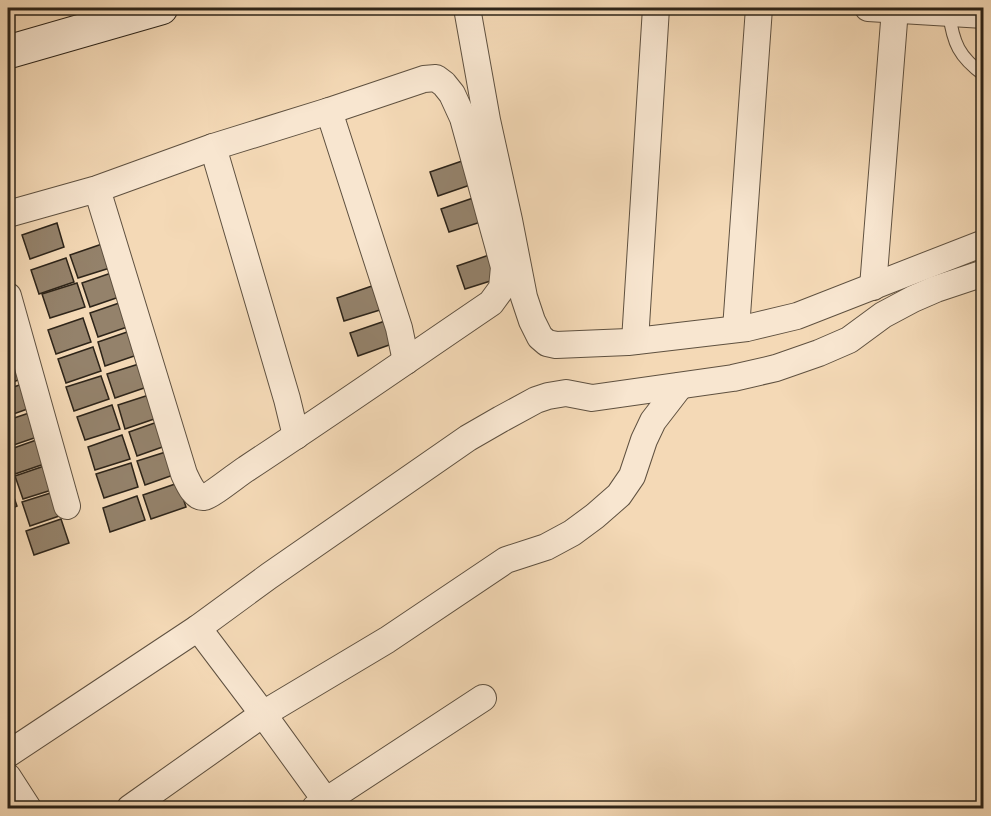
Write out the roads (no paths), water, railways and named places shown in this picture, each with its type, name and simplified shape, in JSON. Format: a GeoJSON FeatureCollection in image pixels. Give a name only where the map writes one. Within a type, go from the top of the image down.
{"type":"FeatureCollection","features":[{"type":"Feature","properties":{"kind":"main road"},"geometry":{"type":"LineString","coordinates":[[8,52],[161,8]]}},
{"type":"Feature","properties":{"kind":"street"},"geometry":{"type":"LineString","coordinates":[[467,8],[487,120],[524,297],[540,338],[547,343],[556,345],[635,341],[747,328],[798,316],[984,243]]}},
{"type":"Feature","properties":{"kind":"street"},"geometry":{"type":"LineString","coordinates":[[635,341],[656,8]]}},
{"type":"Feature","properties":{"kind":"street"},"geometry":{"type":"LineString","coordinates":[[736,329],[759,8]]}},
{"type":"Feature","properties":{"kind":"street"},"geometry":{"type":"LineString","coordinates":[[868,8],[984,15]]}},
{"type":"Feature","properties":{"kind":"street"},"geometry":{"type":"LineString","coordinates":[[873,287],[895,9]]}},
{"type":"Feature","properties":{"kind":"street"},"geometry":{"type":"LineString","coordinates":[[8,214],[97,189],[213,147],[424,79],[436,78],[452,94],[463,118],[504,267],[502,288],[491,303],[203,497],[190,486],[184,474],[97,189]]}},
{"type":"Feature","properties":{"kind":"street"},"geometry":{"type":"LineString","coordinates":[[329,111],[399,328],[406,361]]}},
{"type":"Feature","properties":{"kind":"street"},"geometry":{"type":"LineString","coordinates":[[213,147],[296,436]]}},
{"type":"Feature","properties":{"kind":"street"},"geometry":{"type":"LineString","coordinates":[[8,754],[198,628],[468,438],[536,400],[566,393],[592,398],[744,376],[776,368],[849,340],[883,315],[913,299],[984,273]]}},
{"type":"Feature","properties":{"kind":"street"},"geometry":{"type":"LineString","coordinates":[[8,296],[67,506]]}},
{"type":"Feature","properties":{"kind":"street"},"geometry":{"type":"LineString","coordinates":[[130,808],[263,714],[387,640],[506,561],[546,547],[573,533],[619,495],[632,476],[653,421],[680,386]]}},
{"type":"Feature","properties":{"kind":"street"},"geometry":{"type":"LineString","coordinates":[[198,628],[263,714],[324,806],[483,698]]}},
{"type":"Feature","properties":{"kind":"street"},"geometry":{"type":"LineString","coordinates":[[8,777],[28,808]]}},
{"type":"Feature","properties":{"kind":"lane"},"geometry":{"type":"LineString","coordinates":[[949,13],[952,32],[959,50],[971,66],[984,75]]}}]}
